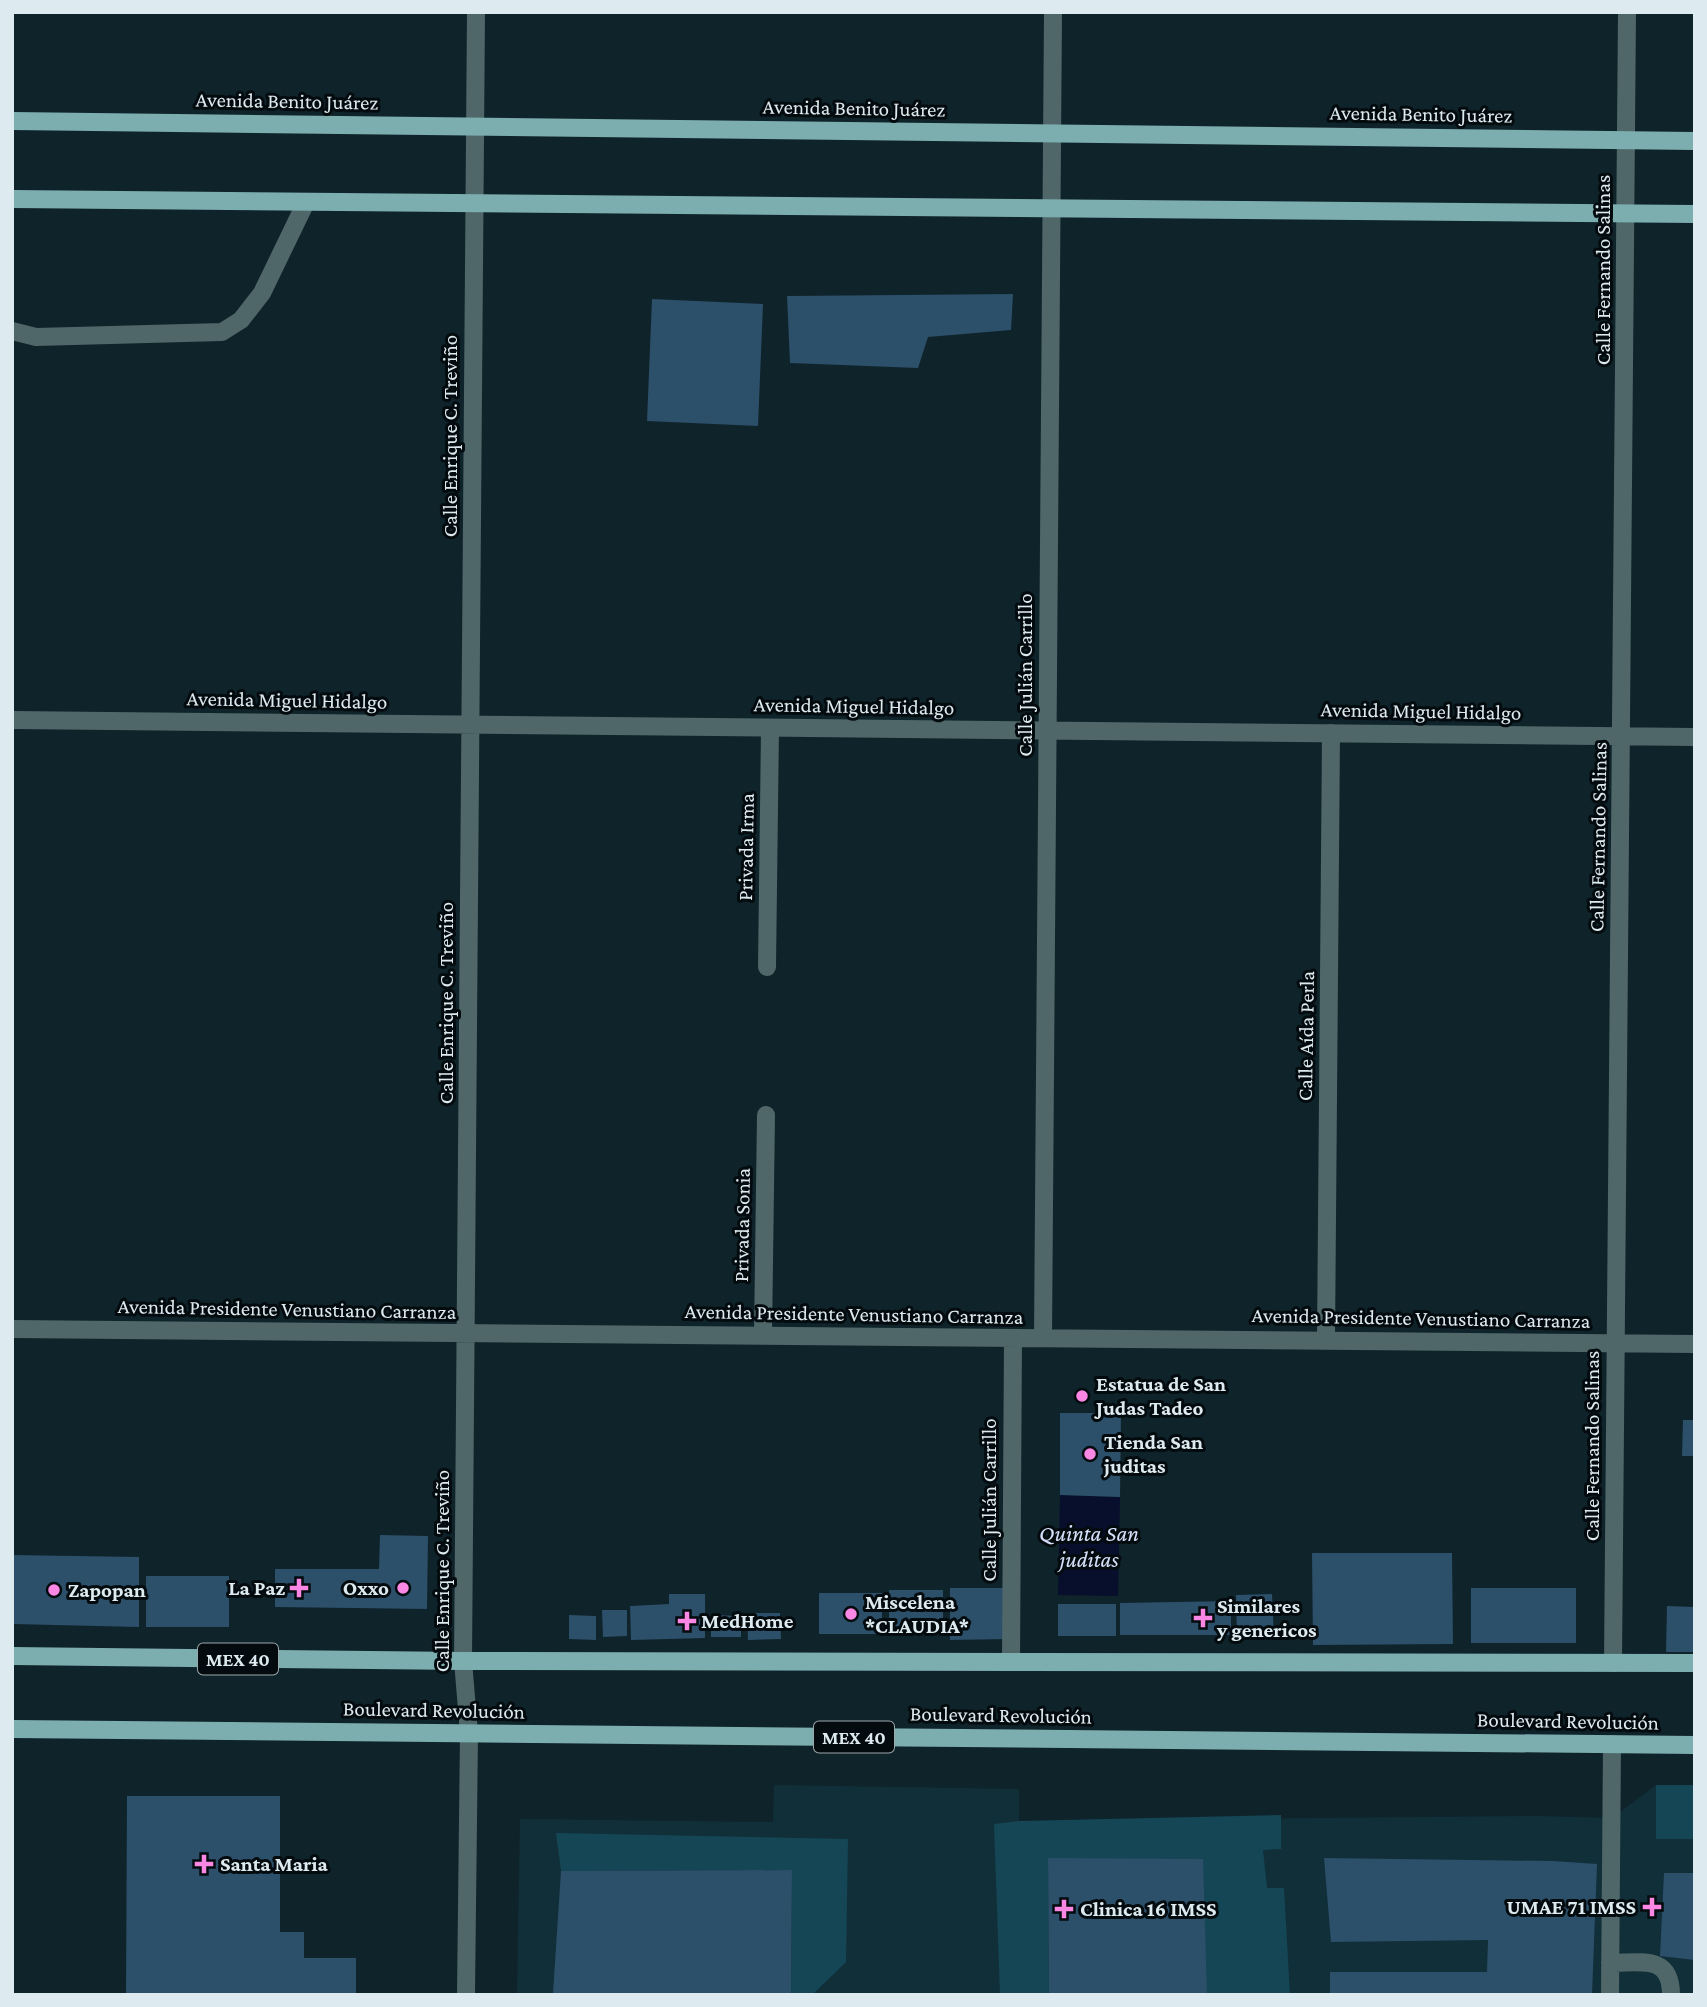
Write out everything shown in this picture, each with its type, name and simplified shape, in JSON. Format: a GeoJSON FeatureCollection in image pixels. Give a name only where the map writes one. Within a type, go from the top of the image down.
{"type":"FeatureCollection","features":[{"type":"Feature","properties":{"kind":"main road","name":"Avenida Benito Juárez"},"geometry":{"type":"LineString","coordinates":[[12,121],[1695,141]]}},
{"type":"Feature","properties":{"kind":"main road"},"geometry":{"type":"LineString","coordinates":[[12,199],[1695,214]]}},
{"type":"Feature","properties":{"kind":"main road","name":"MEX 40"},"geometry":{"type":"LineString","coordinates":[[12,1656],[463,1661],[1695,1663]]}},
{"type":"Feature","properties":{"kind":"main road","name":"Boulevard Revolución"},"geometry":{"type":"LineString","coordinates":[[12,1729],[1695,1745]]}},
{"type":"Feature","properties":{"kind":"street","name":"Calle Enrique C. Treviño"},"geometry":{"type":"LineString","coordinates":[[466,1995],[469,1733],[463,1661],[476,12]]}},
{"type":"Feature","properties":{"kind":"street","name":"Calle Julián Carrillo"},"geometry":{"type":"LineString","coordinates":[[1043,1338],[1053,12]]}},
{"type":"Feature","properties":{"kind":"street","name":"Calle Fernando Salinas"},"geometry":{"type":"LineString","coordinates":[[1613,1663],[1627,12]]}},
{"type":"Feature","properties":{"kind":"street"},"geometry":{"type":"LineString","coordinates":[[12,331],[36,337],[222,331],[241,320],[262,293],[306,202]]}},
{"type":"Feature","properties":{"kind":"street","name":"Avenida Miguel Hidalgo"},"geometry":{"type":"LineString","coordinates":[[12,720],[1695,737]]}},
{"type":"Feature","properties":{"kind":"street","name":"Privada Irma"},"geometry":{"type":"LineString","coordinates":[[767,967],[770,728]]}},
{"type":"Feature","properties":{"kind":"street","name":"Calle Aída Perla"},"geometry":{"type":"LineString","coordinates":[[1326,1340],[1331,733]]}},
{"type":"Feature","properties":{"kind":"street","name":"Privada Sonia"},"geometry":{"type":"LineString","coordinates":[[763,1335],[766,1115]]}},
{"type":"Feature","properties":{"kind":"street","name":"Avenida Presidente Venustiano Carranza"},"geometry":{"type":"LineString","coordinates":[[12,1329],[1695,1344]]}},
{"type":"Feature","properties":{"kind":"street","name":"Calle Julián Carrillo"},"geometry":{"type":"LineString","coordinates":[[1011,1662],[1013,1338]]}},
{"type":"Feature","properties":{"kind":"street"},"geometry":{"type":"LineString","coordinates":[[1610,1995],[1612,1744]]}},
{"type":"Feature","properties":{"kind":"street"},"geometry":{"type":"LineString","coordinates":[[1610,1963],[1647,1962],[1661,1966],[1671,1979],[1671,1995]]}},
{"type":"Feature","properties":{"kind":"shaded area","name":"Clinica 16 IMSS"},"geometry":{"type":"Polygon","coordinates":[[[774,1785],[1019,1789],[1019,1821],[1537,1816],[1612,1818],[1656,1785],[1695,1785],[1695,1995],[517,1995],[520,1819],[773,1822],[774,1785]]]}},
{"type":"Feature","properties":{"kind":"shaded area"},"geometry":{"type":"Polygon","coordinates":[[[1656,1785],[1695,1785],[1695,1839],[1656,1839],[1656,1785]]]}},
{"type":"Feature","properties":{"kind":"shaded area"},"geometry":{"type":"Polygon","coordinates":[[[1281,1815],[1281,1849],[1263,1850],[1267,1888],[1284,1888],[1290,1995],[1207,1995],[1048,1858],[1049,1995],[1000,1995],[994,1824],[1019,1821],[1281,1815]]]}},
{"type":"Feature","properties":{"kind":"shaded area"},"geometry":{"type":"Polygon","coordinates":[[[556,1833],[848,1839],[846,1962],[812,1995],[791,1995],[792,1870],[561,1871],[556,1833]]]}},
{"type":"Feature","properties":{"kind":"water","name":"Quinta San juditas"},"geometry":{"type":"Polygon","coordinates":[[[1060,1495],[1120,1497],[1118,1596],[1058,1595],[1060,1495]]]}},
{"type":"Feature","properties":{"kind":"building"},"geometry":{"type":"Polygon","coordinates":[[[1013,294],[1011,330],[928,337],[918,368],[790,363],[787,296],[1013,294]]]}},
{"type":"Feature","properties":{"kind":"building"},"geometry":{"type":"Polygon","coordinates":[[[652,299],[763,304],[758,426],[647,421],[652,299]]]}},
{"type":"Feature","properties":{"kind":"building","name":"Tienda San juditas"},"geometry":{"type":"Polygon","coordinates":[[[1060,1413],[1121,1413],[1120,1497],[1060,1495],[1060,1413]]]}},
{"type":"Feature","properties":{"kind":"building"},"geometry":{"type":"Polygon","coordinates":[[[1683,1420],[1695,1420],[1695,1456],[1682,1456],[1683,1420]]]}},
{"type":"Feature","properties":{"kind":"building"},"geometry":{"type":"Polygon","coordinates":[[[380,1535],[428,1536],[427,1609],[275,1607],[275,1569],[379,1569],[380,1535]]]}},
{"type":"Feature","properties":{"kind":"building"},"geometry":{"type":"Polygon","coordinates":[[[1312,1553],[1452,1553],[1453,1644],[1313,1645],[1312,1553]]]}},
{"type":"Feature","properties":{"kind":"building","name":"Zapopan"},"geometry":{"type":"Polygon","coordinates":[[[12,1555],[139,1557],[139,1627],[12,1624],[12,1555]]]}},
{"type":"Feature","properties":{"kind":"building"},"geometry":{"type":"Polygon","coordinates":[[[146,1576],[229,1576],[229,1627],[146,1627],[146,1576]]]}},
{"type":"Feature","properties":{"kind":"building"},"geometry":{"type":"Polygon","coordinates":[[[950,1588],[1009,1588],[1009,1639],[950,1640],[950,1588]]]}},
{"type":"Feature","properties":{"kind":"building"},"geometry":{"type":"Polygon","coordinates":[[[1471,1588],[1576,1588],[1576,1643],[1471,1643],[1471,1588]]]}},
{"type":"Feature","properties":{"kind":"building"},"geometry":{"type":"Polygon","coordinates":[[[889,1590],[943,1590],[943,1635],[889,1634],[889,1590]]]}},
{"type":"Feature","properties":{"kind":"building","name":"Miscelena *CLAUDIA*"},"geometry":{"type":"Polygon","coordinates":[[[819,1593],[882,1593],[882,1634],[819,1634],[819,1593]]]}},
{"type":"Feature","properties":{"kind":"building"},"geometry":{"type":"Polygon","coordinates":[[[669,1594],[705,1594],[705,1638],[631,1640],[630,1606],[669,1604],[669,1594]]]}},
{"type":"Feature","properties":{"kind":"building"},"geometry":{"type":"Polygon","coordinates":[[[1272,1594],[1274,1638],[1237,1639],[1236,1595],[1272,1594]]]}},
{"type":"Feature","properties":{"kind":"building"},"geometry":{"type":"Polygon","coordinates":[[[1231,1601],[1231,1635],[1120,1635],[1120,1603],[1231,1601]]]}},
{"type":"Feature","properties":{"kind":"building"},"geometry":{"type":"Polygon","coordinates":[[[1058,1604],[1116,1604],[1116,1636],[1058,1636],[1058,1604]]]}},
{"type":"Feature","properties":{"kind":"building"},"geometry":{"type":"Polygon","coordinates":[[[1667,1606],[1695,1607],[1695,1652],[1666,1652],[1667,1606]]]}},
{"type":"Feature","properties":{"kind":"building"},"geometry":{"type":"Polygon","coordinates":[[[602,1610],[627,1610],[627,1636],[603,1637],[602,1610]]]}},
{"type":"Feature","properties":{"kind":"building"},"geometry":{"type":"Polygon","coordinates":[[[747,1613],[780,1613],[781,1639],[748,1640],[747,1613]]]}},
{"type":"Feature","properties":{"kind":"building"},"geometry":{"type":"Polygon","coordinates":[[[569,1615],[596,1616],[596,1640],[569,1639],[569,1615]]]}},
{"type":"Feature","properties":{"kind":"building"},"geometry":{"type":"Polygon","coordinates":[[[711,1615],[741,1616],[741,1637],[711,1637],[711,1615]]]}},
{"type":"Feature","properties":{"kind":"building","name":"Santa Maria"},"geometry":{"type":"Polygon","coordinates":[[[127,1796],[280,1796],[280,1932],[304,1932],[304,1958],[356,1958],[356,1995],[126,1995],[127,1796]]]}},
{"type":"Feature","properties":{"kind":"building"},"geometry":{"type":"Polygon","coordinates":[[[1048,1858],[1203,1859],[1207,1995],[1049,1995],[1048,1858]]]}},
{"type":"Feature","properties":{"kind":"building"},"geometry":{"type":"Polygon","coordinates":[[[1324,1858],[1597,1864],[1592,1995],[1330,1995],[1330,1972],[1487,1972],[1488,1940],[1331,1942],[1324,1858]]]}},
{"type":"Feature","properties":{"kind":"building"},"geometry":{"type":"Polygon","coordinates":[[[792,1870],[791,1995],[553,1993],[561,1871],[792,1870]]]}},
{"type":"Feature","properties":{"kind":"building"},"geometry":{"type":"Polygon","coordinates":[[[1664,1873],[1695,1873],[1695,1960],[1660,1956],[1664,1873]]]}},
{"type":"Feature","properties":{"kind":"place","name":"Estatua de San Judas Tadeo"},"geometry":{"type":"Point","coordinates":[1082,1396]}},
{"type":"Feature","properties":{"kind":"place","name":"Tienda San juditas"},"geometry":{"type":"Point","coordinates":[1090,1454]}},
{"type":"Feature","properties":{"kind":"place","name":"La Paz"},"geometry":{"type":"Point","coordinates":[299,1588]}},
{"type":"Feature","properties":{"kind":"place","name":"Oxxo"},"geometry":{"type":"Point","coordinates":[403,1588]}},
{"type":"Feature","properties":{"kind":"place","name":"Zapopan"},"geometry":{"type":"Point","coordinates":[54,1590]}},
{"type":"Feature","properties":{"kind":"place","name":"Miscelena *CLAUDIA*"},"geometry":{"type":"Point","coordinates":[851,1614]}},
{"type":"Feature","properties":{"kind":"place","name":"Similares y genericos"},"geometry":{"type":"Point","coordinates":[1203,1618]}},
{"type":"Feature","properties":{"kind":"place","name":"MedHome"},"geometry":{"type":"Point","coordinates":[687,1621]}},
{"type":"Feature","properties":{"kind":"place","name":"Santa Maria"},"geometry":{"type":"Point","coordinates":[204,1864]}},
{"type":"Feature","properties":{"kind":"place","name":"UMAE 71 IMSS"},"geometry":{"type":"Point","coordinates":[1652,1907]}},
{"type":"Feature","properties":{"kind":"place","name":"Clinica 16 IMSS"},"geometry":{"type":"Point","coordinates":[1064,1909]}}]}
